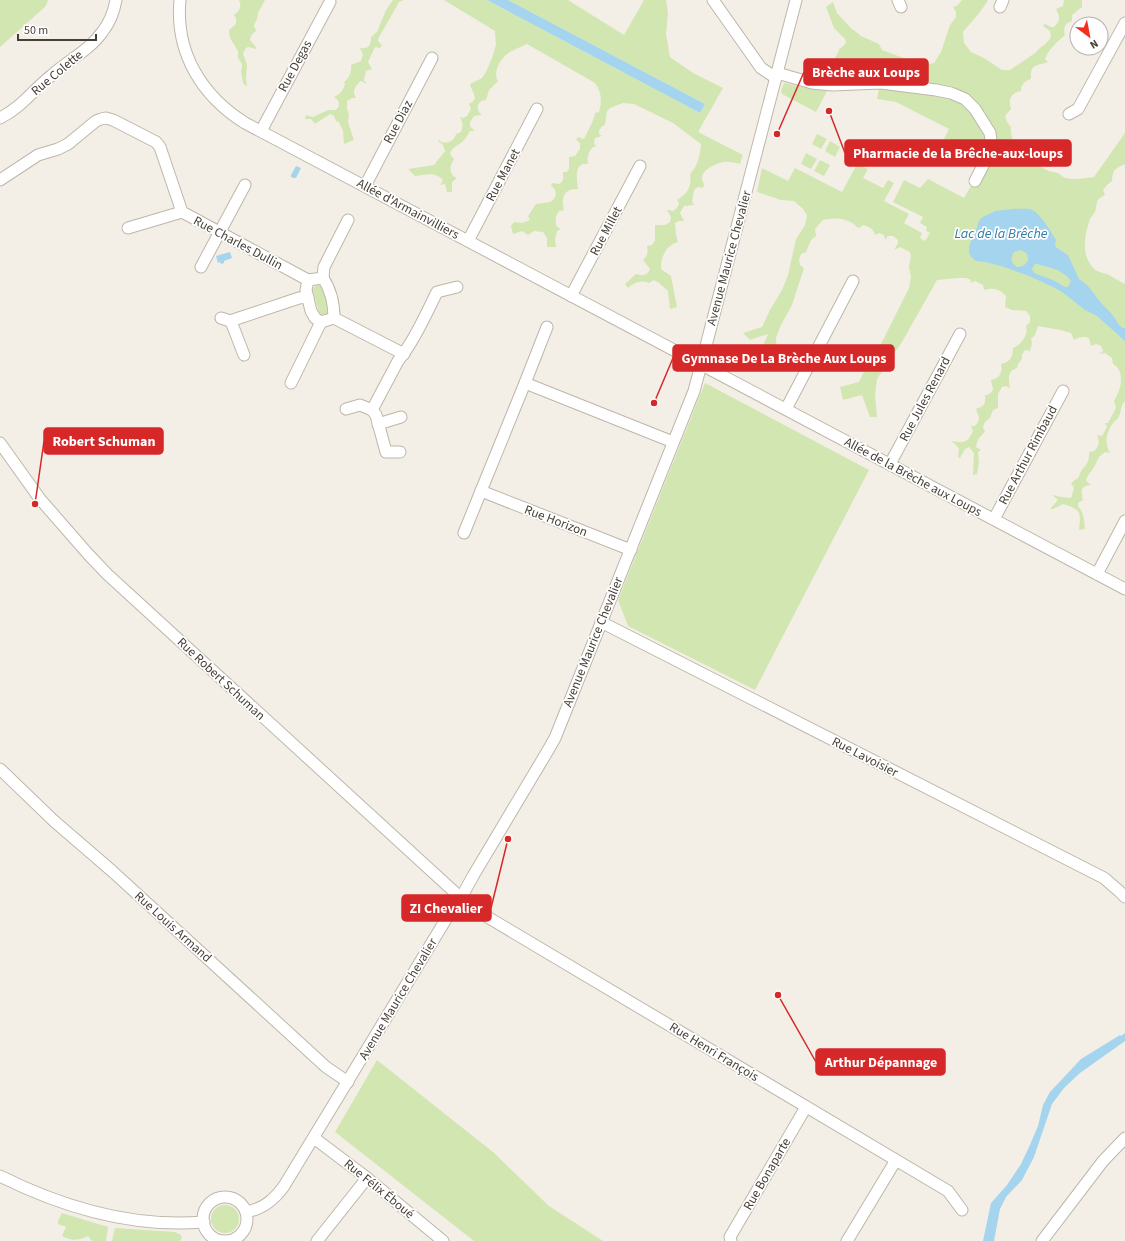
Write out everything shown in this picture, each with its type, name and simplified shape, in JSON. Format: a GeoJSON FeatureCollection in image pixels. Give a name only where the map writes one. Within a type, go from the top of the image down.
{"type":"FeatureCollection","features":[{"type":"Feature","properties":{"kind":"street","name":"Rue Colette"},"geometry":{"type":"LineString","coordinates":[[0,118],[18,107],[52,74],[85,50],[98,38],[108,24],[116,0]]}},
{"type":"Feature","properties":{"kind":"street","name":"Allée d'Armainvilliers"},"geometry":{"type":"LineString","coordinates":[[180,0],[182,38],[187,56],[197,76],[213,98],[245,123],[702,365]]}},
{"type":"Feature","properties":{"kind":"street"},"geometry":{"type":"LineString","coordinates":[[713,0],[761,68],[776,76],[832,85],[872,83],[889,84],[951,93],[965,99],[975,109],[990,133],[992,148],[974,181]]}},
{"type":"Feature","properties":{"kind":"street","name":"Avenue Maurice Chevalier"},"geometry":{"type":"LineString","coordinates":[[246,1212],[263,1207],[278,1195],[284,1186],[448,916],[461,898],[551,746],[694,391],[796,0]]}},
{"type":"Feature","properties":{"kind":"street","name":"Rue Degas"},"geometry":{"type":"LineString","coordinates":[[261,131],[330,2]]}},
{"type":"Feature","properties":{"kind":"street"},"geometry":{"type":"LineString","coordinates":[[1069,114],[1078,109],[1125,23]]}},
{"type":"Feature","properties":{"kind":"street","name":"Rue Diaz"},"geometry":{"type":"LineString","coordinates":[[365,186],[432,58]]}},
{"type":"Feature","properties":{"kind":"street","name":"Rue Manet"},"geometry":{"type":"LineString","coordinates":[[468,241],[537,109]]}},
{"type":"Feature","properties":{"kind":"street","name":"Rue Charles Dullin"},"geometry":{"type":"LineString","coordinates":[[0,180],[38,155],[58,149],[68,144],[96,121],[106,118],[114,120],[156,142],[160,147],[182,212],[308,280]]}},
{"type":"Feature","properties":{"kind":"street","name":"Rue Millet"},"geometry":{"type":"LineString","coordinates":[[571,296],[640,166]]}},
{"type":"Feature","properties":{"kind":"street"},"geometry":{"type":"LineString","coordinates":[[201,267],[245,185]]}},
{"type":"Feature","properties":{"kind":"street"},"geometry":{"type":"LineString","coordinates":[[128,228],[182,212]]}},
{"type":"Feature","properties":{"kind":"street"},"geometry":{"type":"LineString","coordinates":[[334,318],[334,307],[327,285],[323,278],[324,267],[348,220]]}},
{"type":"Feature","properties":{"kind":"street"},"geometry":{"type":"LineString","coordinates":[[321,322],[315,318],[311,311],[306,290],[308,280],[323,278]]}},
{"type":"Feature","properties":{"kind":"street"},"geometry":{"type":"LineString","coordinates":[[786,409],[853,281]]}},
{"type":"Feature","properties":{"kind":"street"},"geometry":{"type":"LineString","coordinates":[[372,410],[437,292],[457,287]]}},
{"type":"Feature","properties":{"kind":"street"},"geometry":{"type":"LineString","coordinates":[[244,355],[232,324],[226,319],[299,298],[308,297]]}},
{"type":"Feature","properties":{"kind":"street"},"geometry":{"type":"LineString","coordinates":[[291,383],[321,322],[334,318],[404,354]]}},
{"type":"Feature","properties":{"kind":"street"},"geometry":{"type":"LineString","coordinates":[[464,533],[547,327]]}},
{"type":"Feature","properties":{"kind":"street","name":"Rue Jules Renard"},"geometry":{"type":"LineString","coordinates":[[890,464],[960,334]]}},
{"type":"Feature","properties":{"kind":"street","name":"Allée de la Brèche aux Loups"},"geometry":{"type":"LineString","coordinates":[[702,365],[1125,589]]}},
{"type":"Feature","properties":{"kind":"street"},"geometry":{"type":"LineString","coordinates":[[525,383],[673,442]]}},
{"type":"Feature","properties":{"kind":"street","name":"Rue Arthur Rimbaud"},"geometry":{"type":"LineString","coordinates":[[994,519],[1062,390]]}},
{"type":"Feature","properties":{"kind":"street"},"geometry":{"type":"LineString","coordinates":[[346,409],[360,405],[372,410],[376,415],[386,452],[400,452]]}},
{"type":"Feature","properties":{"kind":"street"},"geometry":{"type":"LineString","coordinates":[[378,424],[401,417]]}},
{"type":"Feature","properties":{"kind":"street","name":"Rue Robert Schuman"},"geometry":{"type":"LineString","coordinates":[[0,443],[40,499],[107,574],[461,898]]}},
{"type":"Feature","properties":{"kind":"street","name":"Rue Horizon"},"geometry":{"type":"LineString","coordinates":[[481,491],[631,550]]}},
{"type":"Feature","properties":{"kind":"street"},"geometry":{"type":"LineString","coordinates":[[1097,574],[1125,521]]}},
{"type":"Feature","properties":{"kind":"street","name":"Rue Lavoisier"},"geometry":{"type":"LineString","coordinates":[[601,622],[1104,878],[1125,897]]}},
{"type":"Feature","properties":{"kind":"street","name":"Rue Louis Armand"},"geometry":{"type":"LineString","coordinates":[[0,769],[54,821],[112,871],[326,1068],[348,1082]]}},
{"type":"Feature","properties":{"kind":"street","name":"Rue Henri François"},"geometry":{"type":"LineString","coordinates":[[461,898],[479,912],[948,1192],[962,1210]]}},
{"type":"Feature","properties":{"kind":"street","name":"Rue Bonaparte"},"geometry":{"type":"LineString","coordinates":[[731,1241],[730,1237],[806,1107]]}},
{"type":"Feature","properties":{"kind":"street","name":"Rue Félix Éboué"},"geometry":{"type":"LineString","coordinates":[[314,1138],[367,1178],[443,1241]]}},
{"type":"Feature","properties":{"kind":"street"},"geometry":{"type":"LineString","coordinates":[[1042,1241],[1099,1166],[1125,1139]]}},
{"type":"Feature","properties":{"kind":"street"},"geometry":{"type":"LineString","coordinates":[[848,1241],[896,1160]]}},
{"type":"Feature","properties":{"kind":"street"},"geometry":{"type":"LineString","coordinates":[[0,1176],[61,1202],[113,1217],[158,1223],[204,1222]]}},
{"type":"Feature","properties":{"kind":"street"},"geometry":{"type":"LineString","coordinates":[[317,1241],[367,1178]]}},
{"type":"Feature","properties":{"kind":"street"},"geometry":{"type":"LineString","coordinates":[[245,1228],[235,1238],[227,1241],[216,1240],[208,1232],[204,1222],[206,1208],[217,1199],[224,1197],[238,1201],[246,1212],[246,1241]]}},
{"type":"Feature","properties":{"kind":"green space"},"geometry":{"type":"Polygon","coordinates":[[[0,0],[48,0],[46,6],[0,47],[0,0]]]}},
{"type":"Feature","properties":{"kind":"green space"},"geometry":{"type":"Polygon","coordinates":[[[239,0],[265,0],[254,25],[255,29],[257,30],[252,34],[250,40],[256,49],[248,47],[243,53],[247,65],[247,87],[243,83],[241,71],[242,64],[238,58],[238,51],[230,38],[229,30],[236,24],[234,15],[240,8],[239,0]]]}},
{"type":"Feature","properties":{"kind":"green space"},"geometry":{"type":"Polygon","coordinates":[[[393,0],[404,0],[399,2],[378,39],[382,45],[380,48],[375,47],[368,62],[372,69],[366,71],[364,80],[367,84],[361,81],[355,88],[354,93],[356,98],[352,98],[347,101],[347,109],[349,114],[348,122],[354,140],[344,144],[343,131],[339,122],[336,121],[334,116],[330,114],[315,124],[311,119],[305,119],[306,115],[313,117],[328,110],[335,110],[338,108],[339,102],[334,97],[342,90],[345,84],[344,82],[349,77],[351,65],[361,61],[363,54],[359,48],[367,48],[370,45],[371,37],[377,32],[386,10],[393,0]]]}},
{"type":"Feature","properties":{"kind":"green space"},"geometry":{"type":"Polygon","coordinates":[[[444,0],[487,0],[700,113],[705,104],[508,0],[568,0],[624,35],[644,0],[666,0],[668,13],[666,34],[670,57],[693,73],[723,88],[698,132],[743,155],[740,164],[724,162],[707,169],[704,172],[702,176],[704,184],[703,188],[698,187],[694,190],[692,201],[694,205],[684,206],[680,213],[684,221],[675,223],[678,242],[674,243],[665,252],[661,269],[671,276],[677,307],[670,309],[668,291],[654,280],[649,283],[638,282],[628,288],[625,284],[636,274],[644,275],[648,273],[650,269],[643,260],[647,254],[647,246],[652,245],[655,240],[655,225],[665,225],[670,222],[671,217],[667,210],[673,211],[677,208],[679,203],[677,200],[684,195],[690,186],[690,174],[698,160],[701,144],[673,123],[634,104],[623,103],[610,108],[607,111],[605,125],[602,126],[599,131],[599,134],[602,136],[595,138],[594,143],[596,146],[593,147],[589,153],[588,164],[583,164],[578,169],[578,189],[569,190],[564,195],[564,210],[559,211],[556,219],[557,227],[561,229],[557,231],[555,239],[556,247],[547,247],[547,238],[543,232],[534,231],[528,235],[522,231],[513,234],[511,226],[514,222],[522,223],[530,220],[528,216],[536,204],[550,202],[554,199],[556,192],[551,186],[552,183],[559,184],[563,180],[563,172],[567,172],[569,169],[569,157],[575,156],[580,149],[580,143],[576,140],[578,137],[584,139],[595,113],[599,112],[601,104],[599,90],[595,83],[527,44],[510,52],[501,60],[496,71],[498,81],[489,90],[486,100],[479,103],[478,111],[482,115],[474,116],[470,122],[470,126],[475,131],[470,131],[467,137],[451,151],[450,154],[454,159],[451,166],[451,171],[453,176],[457,178],[452,182],[452,192],[447,192],[445,184],[440,185],[443,180],[440,177],[430,174],[415,176],[408,169],[434,165],[445,151],[443,145],[438,141],[440,140],[444,143],[448,142],[454,138],[456,134],[461,132],[462,121],[460,117],[463,118],[467,116],[471,109],[469,104],[475,98],[470,84],[482,78],[486,72],[496,45],[495,31],[444,0]]]}},
{"type":"Feature","properties":{"kind":"green space"},"geometry":{"type":"Polygon","coordinates":[[[962,0],[988,0],[963,32],[964,43],[971,52],[984,58],[1002,70],[1010,70],[1035,53],[1049,40],[1051,37],[1050,31],[1043,26],[1045,24],[1054,27],[1056,25],[1059,18],[1056,9],[1063,6],[1064,0],[1082,0],[1082,7],[1072,16],[1069,16],[1069,22],[1065,26],[1064,30],[1065,35],[1048,52],[1045,59],[1048,62],[1035,66],[1031,74],[1031,79],[1024,83],[1021,91],[1015,93],[1011,97],[1011,109],[1005,116],[1011,127],[1011,135],[1014,142],[1023,154],[1042,168],[1058,173],[1062,177],[1078,179],[1094,177],[1125,133],[1125,164],[1115,170],[1112,181],[1103,190],[1105,195],[1097,202],[1095,212],[1090,219],[1085,240],[1086,254],[1092,266],[1097,271],[1109,275],[1125,284],[1125,401],[1122,405],[1118,419],[1113,423],[1107,434],[1106,441],[1110,453],[1105,452],[1102,454],[1088,475],[1086,481],[1091,485],[1085,486],[1082,490],[1083,500],[1078,503],[1078,506],[1083,514],[1085,529],[1079,530],[1080,515],[1073,508],[1063,504],[1050,509],[1058,500],[1052,495],[1071,498],[1074,488],[1071,483],[1079,477],[1080,473],[1087,464],[1089,452],[1092,452],[1097,448],[1099,441],[1097,435],[1102,436],[1107,427],[1105,423],[1108,423],[1116,408],[1114,401],[1119,391],[1121,375],[1117,367],[1113,364],[1112,358],[1105,353],[1099,354],[1103,351],[1101,346],[1096,344],[1091,346],[1089,338],[1081,337],[1074,340],[1071,333],[1038,326],[1035,335],[1031,339],[1032,344],[1030,351],[1025,350],[1017,368],[1010,374],[1010,388],[1006,386],[1002,387],[998,394],[998,408],[993,410],[990,418],[985,422],[983,427],[985,432],[979,438],[976,447],[981,450],[978,452],[979,462],[977,474],[973,475],[974,453],[969,447],[965,449],[960,458],[958,457],[959,449],[951,441],[964,442],[971,435],[973,431],[971,426],[975,426],[979,419],[976,409],[984,404],[985,395],[990,394],[993,389],[991,380],[1000,375],[1001,364],[1010,359],[1013,348],[1024,339],[1027,329],[1026,326],[1030,322],[1030,316],[1026,311],[1012,310],[1005,307],[1006,296],[1001,292],[996,289],[984,290],[983,285],[975,281],[970,283],[971,280],[966,278],[937,280],[902,342],[877,379],[875,395],[877,417],[870,417],[862,395],[843,400],[840,387],[859,382],[867,365],[882,342],[909,288],[911,277],[909,267],[911,256],[910,252],[900,247],[894,250],[898,240],[893,236],[888,236],[885,240],[884,235],[879,233],[875,235],[872,229],[863,225],[858,228],[851,222],[842,219],[823,220],[815,229],[816,236],[811,240],[806,252],[801,254],[799,260],[800,265],[804,268],[792,305],[776,338],[777,361],[770,361],[761,351],[768,334],[750,340],[743,333],[762,327],[782,290],[788,275],[796,239],[805,225],[807,215],[794,201],[781,200],[757,192],[762,168],[788,181],[795,168],[842,192],[857,164],[868,169],[863,178],[883,188],[888,180],[894,183],[884,201],[909,214],[904,223],[922,233],[920,238],[925,241],[930,233],[926,231],[927,227],[920,223],[923,217],[893,202],[904,180],[920,188],[928,179],[964,198],[980,170],[945,151],[949,144],[943,141],[949,129],[896,102],[877,99],[879,87],[832,85],[829,76],[836,65],[835,58],[839,49],[846,43],[845,39],[834,28],[826,7],[833,2],[837,13],[851,28],[861,36],[879,44],[882,50],[925,65],[934,63],[941,52],[950,25],[956,17],[956,12],[953,7],[957,6],[962,0]]]}},
{"type":"Feature","properties":{"kind":"green space"},"geometry":{"type":"Polygon","coordinates":[[[784,83],[827,91],[816,112],[782,94],[781,91],[784,83]]]}},
{"type":"Feature","properties":{"kind":"green space"},"geometry":{"type":"Polygon","coordinates":[[[817,134],[827,139],[821,149],[812,144],[817,134]]]}},
{"type":"Feature","properties":{"kind":"green space"},"geometry":{"type":"Polygon","coordinates":[[[830,141],[840,147],[835,157],[825,151],[830,141]]]}},
{"type":"Feature","properties":{"kind":"green space"},"geometry":{"type":"Polygon","coordinates":[[[806,153],[817,159],[811,169],[801,164],[806,153]]]}},
{"type":"Feature","properties":{"kind":"green space"},"geometry":{"type":"Polygon","coordinates":[[[820,160],[830,165],[824,176],[814,171],[820,160]]]}},
{"type":"Feature","properties":{"kind":"green space"},"geometry":{"type":"Polygon","coordinates":[[[317,285],[324,287],[329,312],[327,314],[321,314],[319,312],[313,291],[313,288],[317,285]]]}},
{"type":"Feature","properties":{"kind":"green space"},"geometry":{"type":"Polygon","coordinates":[[[705,383],[869,470],[755,690],[628,626],[618,600],[705,383]]]}},
{"type":"Feature","properties":{"kind":"green space"},"geometry":{"type":"Polygon","coordinates":[[[377,1060],[493,1152],[549,1206],[603,1241],[474,1241],[335,1132],[377,1060]]]}},
{"type":"Feature","properties":{"kind":"green space"},"geometry":{"type":"Polygon","coordinates":[[[225,1205],[235,1209],[239,1219],[235,1229],[225,1233],[215,1229],[211,1219],[215,1209],[225,1205]]]}},
{"type":"Feature","properties":{"kind":"green space"},"geometry":{"type":"Polygon","coordinates":[[[62,1213],[108,1227],[106,1241],[92,1241],[88,1236],[75,1240],[62,1236],[66,1227],[58,1224],[58,1221],[62,1213]]]}},
{"type":"Feature","properties":{"kind":"green space"},"geometry":{"type":"Polygon","coordinates":[[[115,1228],[175,1232],[181,1235],[182,1238],[180,1241],[112,1241],[115,1228]]]}},
{"type":"Feature","properties":{"kind":"water"},"geometry":{"type":"Polygon","coordinates":[[[487,0],[508,0],[705,104],[700,113],[487,0]]]}},
{"type":"Feature","properties":{"kind":"water"},"geometry":{"type":"Polygon","coordinates":[[[296,166],[301,168],[296,178],[294,178],[291,177],[291,175],[296,166]]]}},
{"type":"Feature","properties":{"kind":"water","name":"Lac de la Brêche"},"geometry":{"type":"Polygon","coordinates":[[[1028,209],[1039,215],[1056,240],[1055,246],[1068,255],[1079,279],[1088,286],[1120,326],[1125,328],[1125,341],[1097,316],[1085,310],[1053,287],[1029,276],[1001,266],[976,261],[971,257],[969,253],[969,246],[978,223],[981,218],[995,211],[1028,209]],[[1021,250],[1014,252],[1012,256],[1012,262],[1017,267],[1023,266],[1028,261],[1026,253],[1021,250]],[[1035,264],[1032,269],[1034,273],[1068,287],[1071,281],[1064,274],[1051,268],[1035,264]]]}},
{"type":"Feature","properties":{"kind":"water"},"geometry":{"type":"Polygon","coordinates":[[[230,252],[232,258],[224,261],[224,263],[218,263],[216,256],[230,252]]]}},
{"type":"Feature","properties":{"kind":"water"},"geometry":{"type":"Polygon","coordinates":[[[1125,1033],[1125,1041],[1080,1073],[1064,1088],[1052,1104],[1034,1157],[1022,1180],[1006,1197],[1000,1209],[994,1241],[983,1241],[991,1203],[1007,1185],[1021,1164],[1038,1126],[1043,1105],[1050,1092],[1081,1059],[1125,1033]]]}},
{"type":"Feature","properties":{"kind":"place","name":"Pharmacie de la Brêche-aux-loups"},"geometry":{"type":"Point","coordinates":[829,111]}},
{"type":"Feature","properties":{"kind":"place","name":"Brèche aux Loups"},"geometry":{"type":"Point","coordinates":[777,134]}},
{"type":"Feature","properties":{"kind":"place","name":"Gymnase De La Brèche Aux Loups"},"geometry":{"type":"Point","coordinates":[654,403]}},
{"type":"Feature","properties":{"kind":"place","name":"Robert Schuman"},"geometry":{"type":"Point","coordinates":[35,504]}},
{"type":"Feature","properties":{"kind":"place","name":"ZI Chevalier"},"geometry":{"type":"Point","coordinates":[508,839]}},
{"type":"Feature","properties":{"kind":"place","name":"Arthur Dépannage"},"geometry":{"type":"Point","coordinates":[778,995]}}]}
